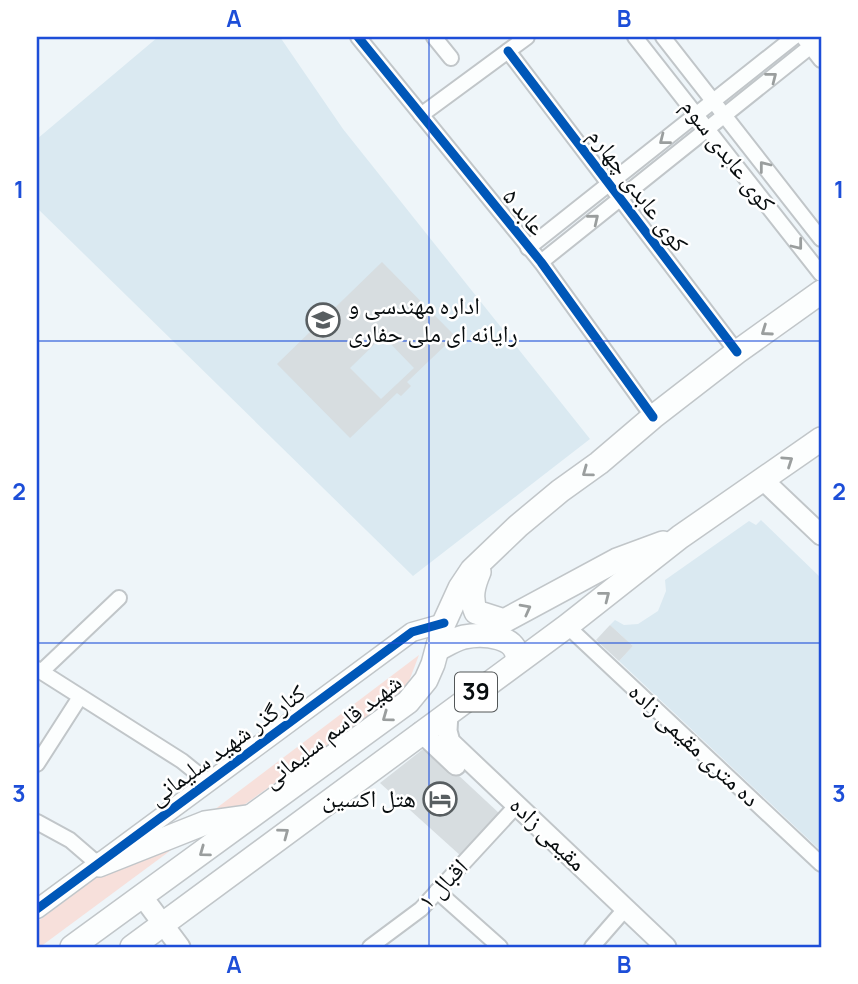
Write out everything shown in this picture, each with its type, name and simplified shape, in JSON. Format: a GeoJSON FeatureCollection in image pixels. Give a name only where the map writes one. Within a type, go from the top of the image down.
{"type":"FeatureCollection","features":[{"type":"Feature","properties":{"kind":"highway","name":"شهید قاسم سلیمانی"},"geometry":{"type":"LineString","coordinates":[[72,947],[408,702],[426,680],[438,649],[444,623],[460,588],[472,570],[560,491],[737,352],[821,292]]}},
{"type":"Feature","properties":{"kind":"highway","name":"39"},"geometry":{"type":"LineString","coordinates":[[132,947],[567,626],[680,537],[821,439]]}},
{"type":"Feature","properties":{"kind":"highway"},"geometry":{"type":"LineString","coordinates":[[490,555],[477,575],[472,604],[477,612],[503,621],[617,560],[680,537]]}},
{"type":"Feature","properties":{"kind":"highway"},"geometry":{"type":"LineString","coordinates":[[438,649],[461,637],[493,635],[512,644],[518,655],[517,662]]}},
{"type":"Feature","properties":{"kind":"highway"},"geometry":{"type":"LineString","coordinates":[[99,865],[205,823],[251,817]]}},
{"type":"Feature","properties":{"kind":"main road"},"geometry":{"type":"LineString","coordinates":[[762,479],[821,535]]}},
{"type":"Feature","properties":{"kind":"main road","name":"مقیمی زاده"},"geometry":{"type":"LineString","coordinates":[[448,713],[447,731],[450,742],[513,810]]}},
{"type":"Feature","properties":{"kind":"main road"},"geometry":{"type":"LineString","coordinates":[[421,732],[513,810],[621,913],[666,947]]}},
{"type":"Feature","properties":{"kind":"main road"},"geometry":{"type":"LineString","coordinates":[[142,896],[180,947]]}},
{"type":"Feature","properties":{"kind":"main road"},"geometry":{"type":"LineString","coordinates":[[621,913],[649,947]]}},
{"type":"Feature","properties":{"kind":"street","name":"عابد ۵"},"geometry":{"type":"LineString","coordinates":[[358,37],[541,262],[653,417]]}},
{"type":"Feature","properties":{"kind":"street"},"geometry":{"type":"LineString","coordinates":[[434,37],[451,58]]}},
{"type":"Feature","properties":{"kind":"street"},"geometry":{"type":"LineString","coordinates":[[421,115],[527,37]]}},
{"type":"Feature","properties":{"kind":"street","name":"کوی عابدی سوم"},"geometry":{"type":"LineString","coordinates":[[635,37],[821,274]]}},
{"type":"Feature","properties":{"kind":"street","name":"کوی عابدی سوم"},"geometry":{"type":"LineString","coordinates":[[663,37],[821,239]]}},
{"type":"Feature","properties":{"kind":"street"},"geometry":{"type":"LineString","coordinates":[[528,248],[794,37]]}},
{"type":"Feature","properties":{"kind":"street"},"geometry":{"type":"LineString","coordinates":[[541,262],[812,40],[821,61]]}},
{"type":"Feature","properties":{"kind":"street","name":"کوی عابدی چهارم"},"geometry":{"type":"LineString","coordinates":[[508,51],[737,352]]}},
{"type":"Feature","properties":{"kind":"street"},"geometry":{"type":"LineString","coordinates":[[119,598],[39,671],[182,761],[208,782]]}},
{"type":"Feature","properties":{"kind":"street","name":"کنارگذر شهید سلیمانی"},"geometry":{"type":"LineString","coordinates":[[37,909],[412,632],[444,623]]}},
{"type":"Feature","properties":{"kind":"street","name":"ده متری مقیمی زاده"},"geometry":{"type":"LineString","coordinates":[[567,626],[821,864]]}},
{"type":"Feature","properties":{"kind":"street"},"geometry":{"type":"LineString","coordinates":[[37,764],[80,697]]}},
{"type":"Feature","properties":{"kind":"street","name":"اقبال ۱"},"geometry":{"type":"LineString","coordinates":[[370,947],[421,909],[513,810]]}},
{"type":"Feature","properties":{"kind":"street"},"geometry":{"type":"LineString","coordinates":[[37,822],[70,840],[99,865]]}},
{"type":"Feature","properties":{"kind":"street"},"geometry":{"type":"LineString","coordinates":[[437,891],[500,947]]}},
{"type":"Feature","properties":{"kind":"street"},"geometry":{"type":"LineString","coordinates":[[592,947],[621,913]]}},
{"type":"Feature","properties":{"kind":"shaded area","name":"اداره مهندسی و رایانه ای ملی حفاری"},"geometry":{"type":"Polygon","coordinates":[[[158,37],[280,37],[343,129],[590,439],[413,576],[37,208],[37,139],[158,37]]]}},
{"type":"Feature","properties":{"kind":"shaded area"},"geometry":{"type":"Polygon","coordinates":[[[761,520],[821,578],[821,851],[619,661],[633,646],[610,625],[615,620],[624,625],[638,624],[658,611],[666,591],[665,580],[749,521],[756,525],[761,520]]]}},
{"type":"Feature","properties":{"kind":"shaded area"},"geometry":{"type":"Polygon","coordinates":[[[419,655],[406,689],[244,805],[210,813],[419,655]]]}},
{"type":"Feature","properties":{"kind":"shaded area"},"geometry":{"type":"Polygon","coordinates":[[[182,842],[37,947],[37,922],[120,860],[182,842]]]}},
{"type":"Feature","properties":{"kind":"building"},"geometry":{"type":"Polygon","coordinates":[[[382,262],[455,336],[407,382],[411,386],[401,396],[397,393],[350,438],[277,364],[382,262]],[[383,336],[350,368],[381,399],[414,368],[383,336]]]}},
{"type":"Feature","properties":{"kind":"building"},"geometry":{"type":"Polygon","coordinates":[[[610,625],[633,646],[619,661],[596,640],[610,625]]]}},
{"type":"Feature","properties":{"kind":"building","name":"هتل اکسین"},"geometry":{"type":"Polygon","coordinates":[[[427,746],[500,814],[461,856],[380,783],[427,746]]]}},
{"type":"Feature","properties":{"kind":"cycle path"},"geometry":{"type":"LineString","coordinates":[[358,37],[541,262],[653,417]]}},
{"type":"Feature","properties":{"kind":"cycle path"},"geometry":{"type":"LineString","coordinates":[[508,51],[737,352]]}},
{"type":"Feature","properties":{"kind":"cycle path"},"geometry":{"type":"LineString","coordinates":[[37,909],[412,632],[444,623]]}},
{"type":"Feature","properties":{"kind":"place","name":"اداره مهندسی و رایانه ای ملی حفاری"},"geometry":{"type":"Point","coordinates":[323,320]}},
{"type":"Feature","properties":{"kind":"place","name":"هتل اکسین"},"geometry":{"type":"Point","coordinates":[440,799]}}]}
